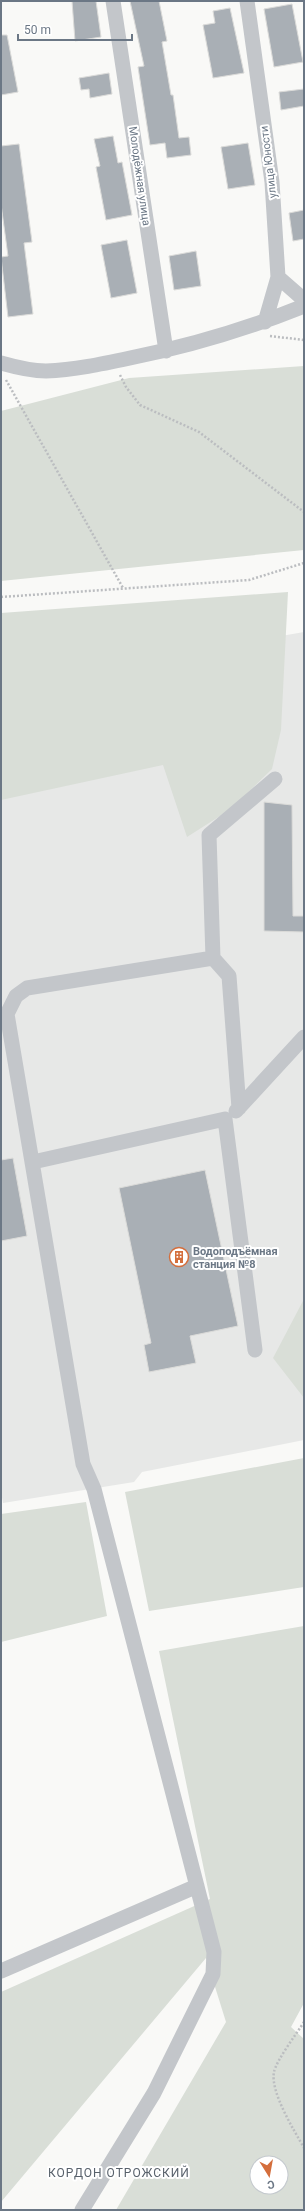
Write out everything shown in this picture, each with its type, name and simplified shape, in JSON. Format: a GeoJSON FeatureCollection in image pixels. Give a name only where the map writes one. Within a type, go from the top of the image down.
{"type":"FeatureCollection","features":[{"type":"Feature","properties":{"kind":"street","name":"Молодёжная улица"},"geometry":{"type":"LineString","coordinates":[[114,1],[166,351]]}},
{"type":"Feature","properties":{"kind":"street","name":"улица Юности"},"geometry":{"type":"LineString","coordinates":[[247,1],[272,182],[278,277],[265,322]]}},
{"type":"Feature","properties":{"kind":"street"},"geometry":{"type":"LineString","coordinates":[[278,277],[304,300]]}},
{"type":"Feature","properties":{"kind":"street"},"geometry":{"type":"LineString","coordinates":[[3,370],[20,368],[45,371],[73,369],[166,351],[265,322],[304,306]]}},
{"type":"Feature","properties":{"kind":"street"},"geometry":{"type":"LineString","coordinates":[[240,1108],[228,976],[213,958],[209,835],[275,779]]}},
{"type":"Feature","properties":{"kind":"street"},"geometry":{"type":"LineString","coordinates":[[82,2210],[154,2093],[213,1974],[214,1952],[94,1489],[83,1464],[7,1014],[16,996],[26,988],[213,958]]}},
{"type":"Feature","properties":{"kind":"street"},"geometry":{"type":"LineString","coordinates":[[33,1162],[225,1119],[240,1108],[304,1037]]}},
{"type":"Feature","properties":{"kind":"street"},"geometry":{"type":"LineString","coordinates":[[225,1119],[256,1350]]}},
{"type":"Feature","properties":{"kind":"street"},"geometry":{"type":"LineString","coordinates":[[1,1971],[197,1886]]}},
{"type":"Feature","properties":{"kind":"path"},"geometry":{"type":"LineString","coordinates":[[114,362],[126,387],[140,405],[199,432],[304,512]]}},
{"type":"Feature","properties":{"kind":"path"},"geometry":{"type":"LineString","coordinates":[[3,370],[123,588]]}},
{"type":"Feature","properties":{"kind":"path"},"geometry":{"type":"LineString","coordinates":[[1,597],[249,580],[304,563]]}},
{"type":"Feature","properties":{"kind":"path"},"geometry":{"type":"LineString","coordinates":[[304,2022],[274,2071],[274,2081],[282,2105],[304,2148]]}},
{"type":"Feature","properties":{"kind":"shaded area"},"geometry":{"type":"Polygon","coordinates":[[[304,366],[304,550],[1,581],[1,411],[129,378],[304,366]]]}},
{"type":"Feature","properties":{"kind":"shaded area"},"geometry":{"type":"Polygon","coordinates":[[[288,592],[281,730],[272,769],[231,809],[187,837],[163,765],[1,800],[1,613],[288,592]]]}},
{"type":"Feature","properties":{"kind":"shaded area"},"geometry":{"type":"Polygon","coordinates":[[[304,632],[304,1440],[142,1472],[134,1482],[3,1503],[1,1492],[1,685],[304,632]]]}},
{"type":"Feature","properties":{"kind":"shaded area"},"geometry":{"type":"Polygon","coordinates":[[[304,1299],[304,1398],[273,1358],[304,1299]]]}},
{"type":"Feature","properties":{"kind":"shaded area"},"geometry":{"type":"Polygon","coordinates":[[[304,1458],[304,1587],[149,1611],[125,1492],[304,1458]]]}},
{"type":"Feature","properties":{"kind":"shaded area"},"geometry":{"type":"Polygon","coordinates":[[[86,1502],[107,1616],[1,1642],[1,1514],[86,1502]]]}},
{"type":"Feature","properties":{"kind":"shaded area"},"geometry":{"type":"Polygon","coordinates":[[[304,1626],[304,2003],[291,2027],[304,2039],[304,2210],[116,2210],[226,2022],[206,1958],[1,2202],[1,1992],[210,1899],[159,1651],[304,1626]]]}},
{"type":"Feature","properties":{"kind":"building"},"geometry":{"type":"Polygon","coordinates":[[[72,1],[96,1],[101,37],[75,41],[72,1]]]}},
{"type":"Feature","properties":{"kind":"building"},"geometry":{"type":"Polygon","coordinates":[[[130,1],[159,1],[167,41],[162,42],[171,95],[173,95],[179,138],[189,137],[191,155],[167,158],[165,143],[150,145],[138,67],[144,66],[130,1]]]}},
{"type":"Feature","properties":{"kind":"building"},"geometry":{"type":"Polygon","coordinates":[[[292,4],[303,62],[274,67],[264,9],[292,4]]]}},
{"type":"Feature","properties":{"kind":"building"},"geometry":{"type":"Polygon","coordinates":[[[230,8],[244,73],[213,78],[203,25],[215,23],[213,11],[230,8]]]}},
{"type":"Feature","properties":{"kind":"building"},"geometry":{"type":"Polygon","coordinates":[[[1,35],[7,35],[18,92],[1,95],[1,35]]]}},
{"type":"Feature","properties":{"kind":"building"},"geometry":{"type":"Polygon","coordinates":[[[109,73],[112,94],[90,98],[89,89],[81,90],[79,78],[109,73]]]}},
{"type":"Feature","properties":{"kind":"building"},"geometry":{"type":"Polygon","coordinates":[[[304,89],[304,106],[281,110],[279,92],[304,89]]]}},
{"type":"Feature","properties":{"kind":"building"},"geometry":{"type":"Polygon","coordinates":[[[113,136],[118,163],[122,162],[132,215],[106,220],[96,167],[100,166],[94,139],[113,136]]]}},
{"type":"Feature","properties":{"kind":"building"},"geometry":{"type":"Polygon","coordinates":[[[248,143],[255,185],[228,189],[221,147],[248,143]]]}},
{"type":"Feature","properties":{"kind":"building"},"geometry":{"type":"Polygon","coordinates":[[[19,144],[32,242],[24,243],[33,314],[8,317],[1,257],[8,256],[1,204],[1,146],[19,144]]]}},
{"type":"Feature","properties":{"kind":"building"},"geometry":{"type":"Polygon","coordinates":[[[304,210],[304,239],[293,241],[289,213],[304,210]]]}},
{"type":"Feature","properties":{"kind":"building"},"geometry":{"type":"Polygon","coordinates":[[[127,240],[137,293],[111,298],[101,245],[127,240]]]}},
{"type":"Feature","properties":{"kind":"building"},"geometry":{"type":"Polygon","coordinates":[[[196,251],[201,286],[174,290],[169,256],[196,251]]]}},
{"type":"Feature","properties":{"kind":"building"},"geometry":{"type":"Polygon","coordinates":[[[264,802],[292,805],[293,916],[304,916],[304,932],[264,931],[264,802]]]}},
{"type":"Feature","properties":{"kind":"building"},"geometry":{"type":"Polygon","coordinates":[[[13,1158],[27,1236],[1,1241],[1,1160],[13,1158]]]}},
{"type":"Feature","properties":{"kind":"building","name":"Водоподъёмная станция №8"},"geometry":{"type":"Polygon","coordinates":[[[205,1170],[238,1326],[190,1336],[196,1363],[149,1372],[144,1345],[151,1343],[119,1188],[205,1170]]]}},
{"type":"Feature","properties":{"kind":"place","name":"Водоподъёмная станция №8"},"geometry":{"type":"Point","coordinates":[179,1257]}},
{"type":"Feature","properties":{"kind":"district","name":"КОРДОН ОТРОЖСКИЙ"},"geometry":{"type":"Point","coordinates":[119,2173]}}]}
